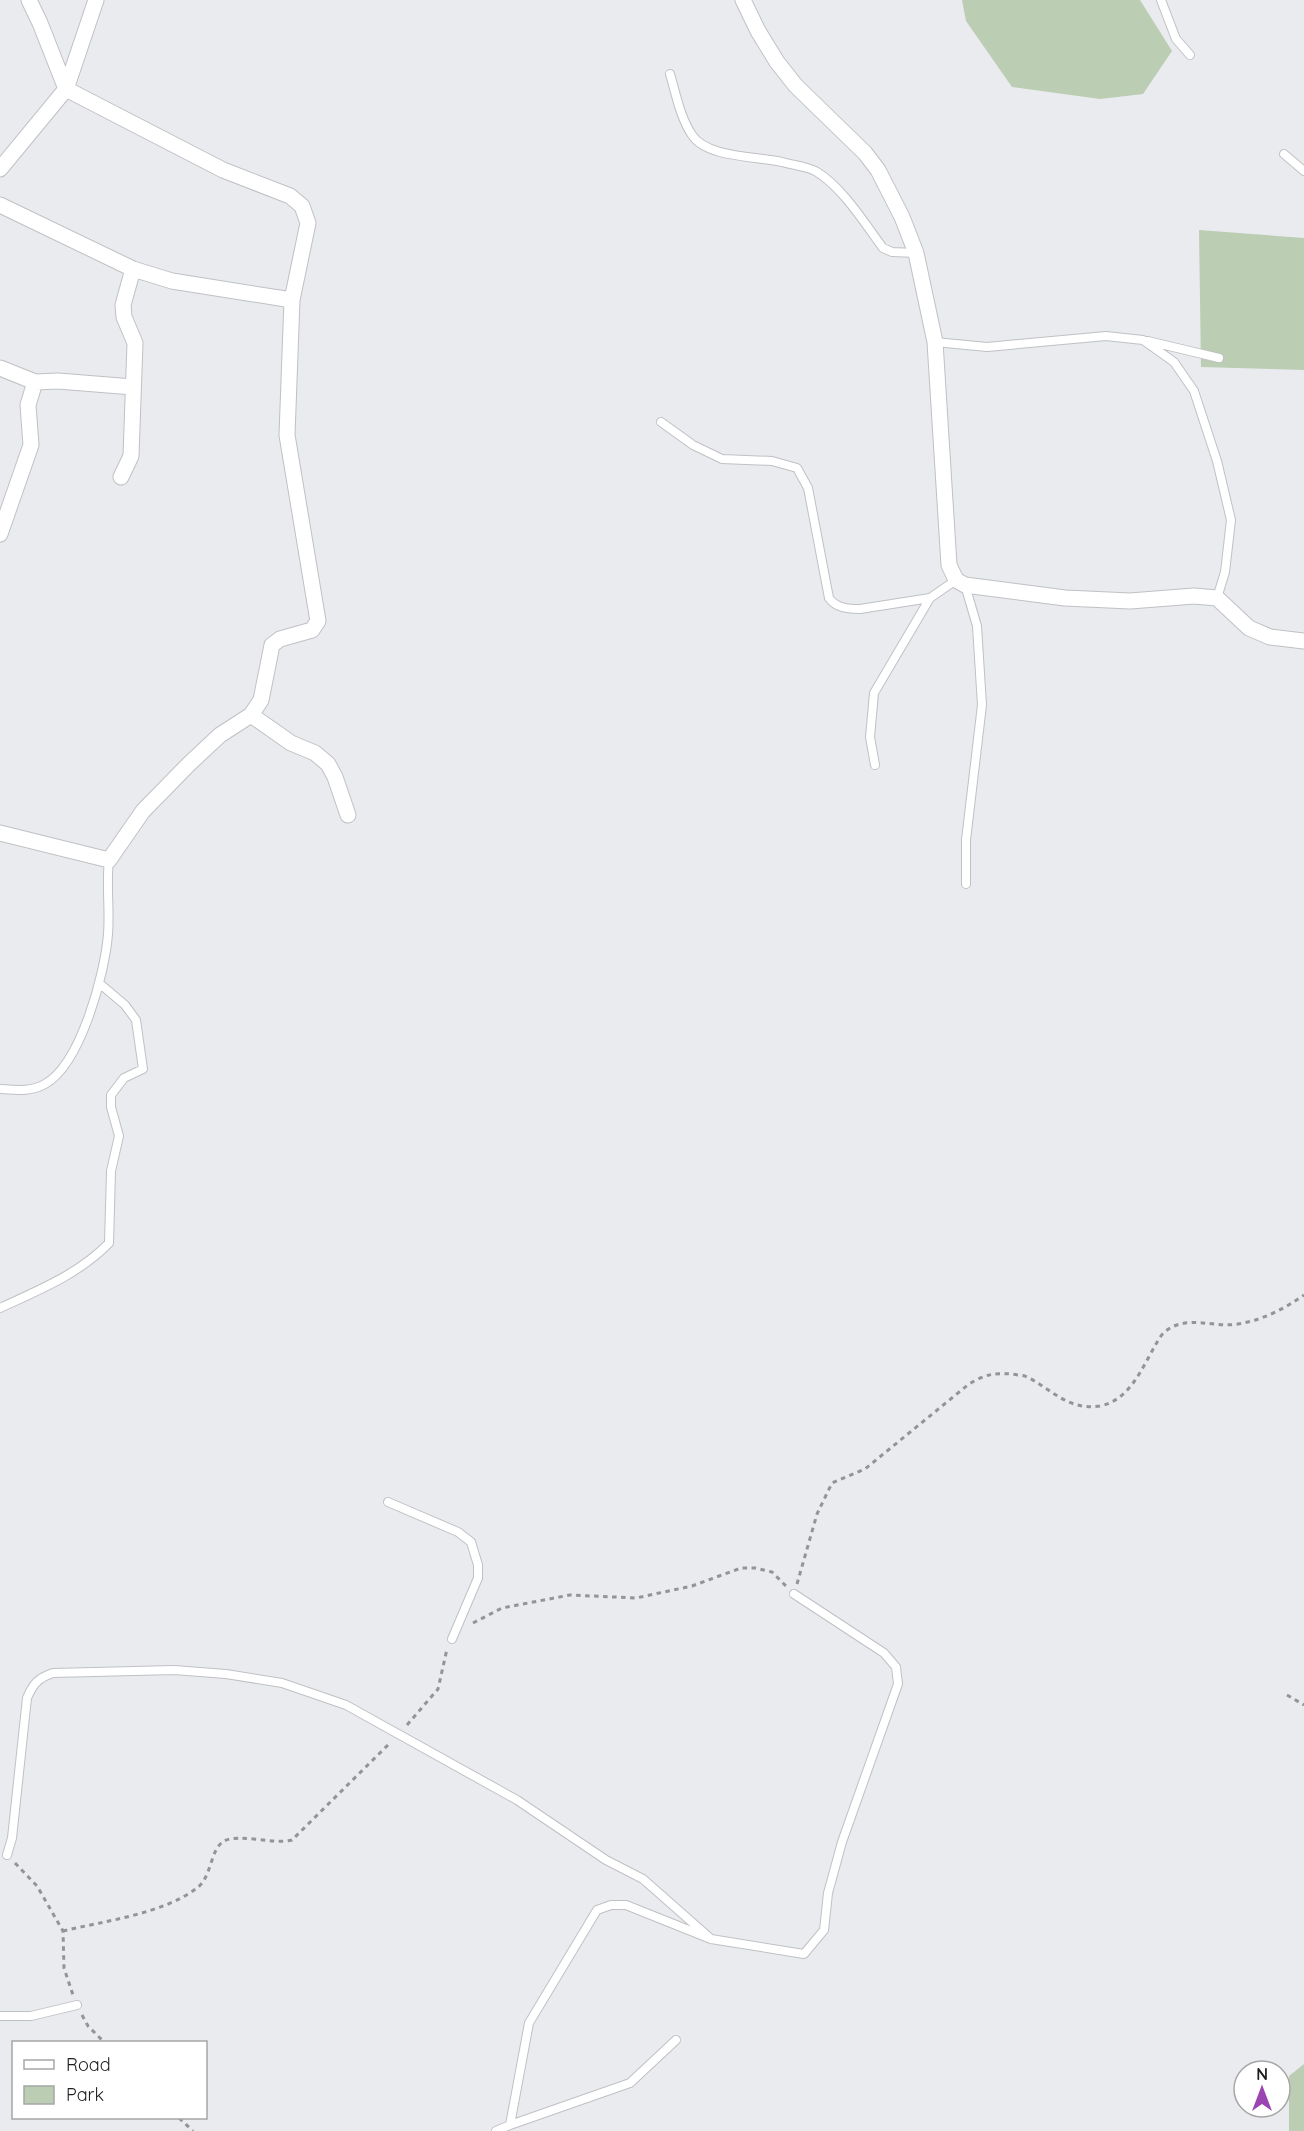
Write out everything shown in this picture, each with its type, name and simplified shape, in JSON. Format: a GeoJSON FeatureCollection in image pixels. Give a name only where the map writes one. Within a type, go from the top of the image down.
{"type":"FeatureCollection","features":[{"type":"Feature","properties":{"kind":"street"},"geometry":{"type":"LineString","coordinates":[[0,833],[109,860],[143,811],[189,764],[220,735],[251,715],[261,700],[272,645],[280,639],[312,630],[318,621],[287,435],[292,300],[308,223],[302,206],[290,196],[223,170],[66,90],[29,0]]}},
{"type":"Feature","properties":{"kind":"street"},"geometry":{"type":"LineString","coordinates":[[0,169],[66,90],[96,0]]}},
{"type":"Feature","properties":{"kind":"street"},"geometry":{"type":"LineString","coordinates":[[743,0],[772,54],[796,86],[865,153],[878,170],[902,217],[916,253],[935,342],[949,565],[961,582],[1065,597],[1130,602],[1194,596],[1217,598],[1250,628],[1269,637],[1304,641]]}},
{"type":"Feature","properties":{"kind":"street"},"geometry":{"type":"LineString","coordinates":[[0,205],[133,269],[172,281],[292,300]]}},
{"type":"Feature","properties":{"kind":"street"},"geometry":{"type":"LineString","coordinates":[[121,477],[131,456],[135,343],[124,317],[123,305],[133,269]]}},
{"type":"Feature","properties":{"kind":"street"},"geometry":{"type":"LineString","coordinates":[[0,368],[35,382],[58,381],[134,387]]}},
{"type":"Feature","properties":{"kind":"street"},"geometry":{"type":"LineString","coordinates":[[0,534],[31,445],[28,405],[35,382]]}},
{"type":"Feature","properties":{"kind":"street"},"geometry":{"type":"LineString","coordinates":[[251,715],[291,743],[315,753],[327,764],[335,777],[348,815]]}},
{"type":"Feature","properties":{"kind":"lane"},"geometry":{"type":"LineString","coordinates":[[1161,0],[1176,39],[1190,55]]}},
{"type":"Feature","properties":{"kind":"lane"},"geometry":{"type":"LineString","coordinates":[[670,74],[684,118],[692,135],[701,144],[715,151],[772,160],[816,171],[837,188],[883,248],[892,252],[916,253]]}},
{"type":"Feature","properties":{"kind":"lane"},"geometry":{"type":"LineString","coordinates":[[1284,154],[1304,171]]}},
{"type":"Feature","properties":{"kind":"lane"},"geometry":{"type":"LineString","coordinates":[[935,342],[987,347],[1106,336],[1143,340],[1219,358]]}},
{"type":"Feature","properties":{"kind":"lane"},"geometry":{"type":"LineString","coordinates":[[1143,340],[1174,362],[1194,391],[1217,461],[1231,520],[1225,572],[1217,598]]}},
{"type":"Feature","properties":{"kind":"lane"},"geometry":{"type":"LineString","coordinates":[[662,422],[693,445],[722,459],[772,461],[797,468],[808,488],[829,597],[834,604],[849,609],[860,609],[930,597],[961,582],[977,626],[982,705],[966,840],[966,884]]}},
{"type":"Feature","properties":{"kind":"lane"},"geometry":{"type":"LineString","coordinates":[[875,765],[870,737],[874,693],[930,597]]}},
{"type":"Feature","properties":{"kind":"lane"},"geometry":{"type":"LineString","coordinates":[[0,1089],[27,1090],[44,1085],[57,1076],[70,1059],[82,1035],[99,983],[108,934],[109,860]]}},
{"type":"Feature","properties":{"kind":"lane"},"geometry":{"type":"LineString","coordinates":[[0,1308],[66,1277],[97,1255],[109,1243],[111,1172],[119,1136],[111,1107],[111,1095],[124,1078],[142,1069],[136,1020],[125,1005],[99,983]]}},
{"type":"Feature","properties":{"kind":"lane"},"geometry":{"type":"LineString","coordinates":[[388,1502],[458,1532],[471,1542],[478,1565],[478,1578],[452,1640]]}},
{"type":"Feature","properties":{"kind":"lane"},"geometry":{"type":"LineString","coordinates":[[510,2125],[529,2023],[597,1910],[611,1905],[626,1905],[711,1939],[804,1954],[824,1930],[828,1893],[842,1842],[897,1684],[896,1666],[884,1653],[794,1594]]}},
{"type":"Feature","properties":{"kind":"lane"},"geometry":{"type":"LineString","coordinates":[[7,1855],[12,1838],[27,1698],[33,1685],[41,1677],[53,1673],[174,1670],[226,1674],[282,1683],[346,1705],[517,1800],[606,1860],[643,1879],[711,1939]]}},
{"type":"Feature","properties":{"kind":"lane"},"geometry":{"type":"LineString","coordinates":[[0,2016],[31,2016],[77,2006]]}},
{"type":"Feature","properties":{"kind":"lane"},"geometry":{"type":"LineString","coordinates":[[496,2131],[630,2083],[676,2040]]}},
{"type":"Feature","properties":{"kind":"path"},"geometry":{"type":"LineString","coordinates":[[63,1931],[166,1905],[198,1888],[205,1880],[219,1846],[226,1840],[255,1839],[284,1842],[292,1840],[399,1734],[438,1689],[447,1650],[452,1640],[466,1627],[502,1608],[570,1595],[636,1598],[692,1586],[741,1568],[772,1572],[794,1594],[817,1514],[832,1483],[865,1469],[969,1383],[994,1373],[1024,1376],[1059,1398],[1083,1406],[1111,1403],[1131,1386],[1165,1331],[1182,1322],[1237,1324],[1279,1312],[1304,1295]]}},
{"type":"Feature","properties":{"kind":"path"},"geometry":{"type":"LineString","coordinates":[[1287,1695],[1304,1706]]}},
{"type":"Feature","properties":{"kind":"path"},"geometry":{"type":"LineString","coordinates":[[7,1855],[37,1886],[63,1931],[64,1968],[77,2006],[88,2026],[103,2041]]}},
{"type":"Feature","properties":{"kind":"path"},"geometry":{"type":"LineString","coordinates":[[180,2119],[193,2131]]}},
{"type":"Feature","properties":{"kind":"green space"},"geometry":{"type":"Polygon","coordinates":[[[962,0],[1140,0],[1172,51],[1143,94],[1100,99],[1012,87],[966,21],[962,0]]]}},
{"type":"Feature","properties":{"kind":"green space"},"geometry":{"type":"Polygon","coordinates":[[[1199,230],[1304,238],[1304,370],[1201,367],[1199,230]]]}},
{"type":"Feature","properties":{"kind":"green space"},"geometry":{"type":"Polygon","coordinates":[[[1304,2064],[1304,2131],[1289,2131],[1289,2119],[1292,2119],[1292,2074],[1304,2064]]]}}]}
